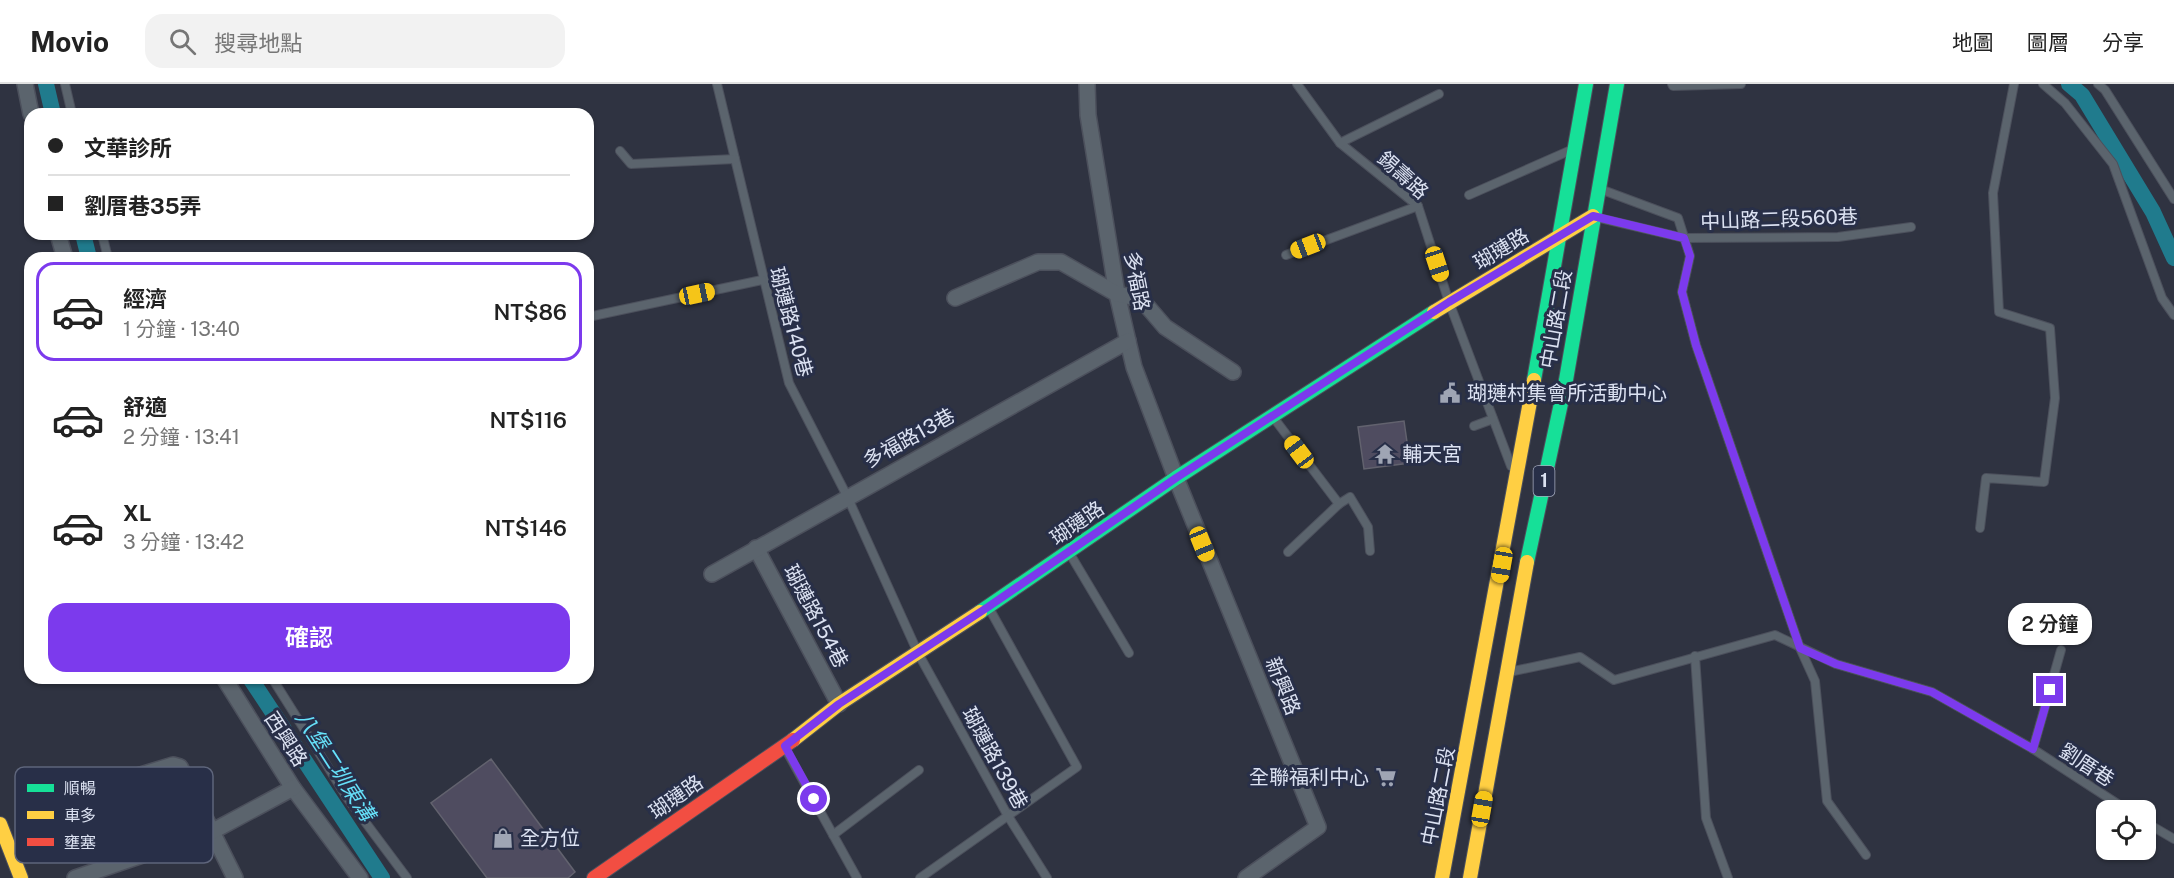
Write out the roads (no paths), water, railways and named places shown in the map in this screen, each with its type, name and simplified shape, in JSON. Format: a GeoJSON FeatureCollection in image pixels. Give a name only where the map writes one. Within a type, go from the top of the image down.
{"type":"FeatureCollection","features":[{"type":"Feature","properties":{"kind":"main road","name":"中山路二段"},"geometry":{"type":"LineString","coordinates":[[1442,878],[1483,666],[1586,84]]}},
{"type":"Feature","properties":{"kind":"main road","name":"中山路二段"},"geometry":{"type":"LineString","coordinates":[[1470,878],[1506,672],[1566,380],[1617,84]]}},
{"type":"Feature","properties":{"kind":"main road","name":"瑚璉路"},"geometry":{"type":"LineString","coordinates":[[594,878],[785,746],[839,704],[1069,553],[1176,478],[1449,302],[1593,216]]}},
{"type":"Feature","properties":{"kind":"main road"},"geometry":{"type":"LineString","coordinates":[[0,824],[15,863]]}},
{"type":"Feature","properties":{"kind":"main road"},"geometry":{"type":"LineString","coordinates":[[15,863],[21,878]]}},
{"type":"Feature","properties":{"kind":"street"},"geometry":{"type":"LineString","coordinates":[[25,84],[30,108]]}},
{"type":"Feature","properties":{"kind":"street","name":"多福路"},"geometry":{"type":"LineString","coordinates":[[1088,84],[1088,115],[1117,294],[1128,341],[1176,478]]}},
{"type":"Feature","properties":{"kind":"street"},"geometry":{"type":"LineString","coordinates":[[955,298],[1038,262],[1061,262],[1117,294],[1141,299],[1166,327],[1233,372]]}},
{"type":"Feature","properties":{"kind":"street","name":"多福路13巷"},"geometry":{"type":"LineString","coordinates":[[712,574],[847,496],[1128,341]]}},
{"type":"Feature","properties":{"kind":"street","name":"新興路"},"geometry":{"type":"LineString","coordinates":[[1176,478],[1318,827],[1246,878]]}},
{"type":"Feature","properties":{"kind":"street","name":"瑚璉路154巷"},"geometry":{"type":"LineString","coordinates":[[756,548],[839,704]]}},
{"type":"Feature","properties":{"kind":"street","name":"西興路"},"geometry":{"type":"LineString","coordinates":[[228,684],[293,788],[360,878]]}},
{"type":"Feature","properties":{"kind":"street"},"geometry":{"type":"LineString","coordinates":[[235,878],[213,831],[293,788]]}},
{"type":"Feature","properties":{"kind":"street"},"geometry":{"type":"LineString","coordinates":[[75,878],[119,863]]}},
{"type":"Feature","properties":{"kind":"lane"},"geometry":{"type":"LineString","coordinates":[[64,84],[70,108]]}},
{"type":"Feature","properties":{"kind":"lane","name":"瑚璉路140巷"},"geometry":{"type":"LineString","coordinates":[[717,84],[762,280],[789,383],[847,496],[918,653]]}},
{"type":"Feature","properties":{"kind":"lane"},"geometry":{"type":"LineString","coordinates":[[1672,84],[1673,86],[1741,84]]}},
{"type":"Feature","properties":{"kind":"lane"},"geometry":{"type":"LineString","coordinates":[[1980,528],[1986,478],[2044,482],[2055,398],[2050,328],[1999,312],[1993,193],[2014,84]]}},
{"type":"Feature","properties":{"kind":"lane"},"geometry":{"type":"LineString","coordinates":[[2043,84],[2064,103],[2113,164],[2162,298],[2174,315]]}},
{"type":"Feature","properties":{"kind":"lane"},"geometry":{"type":"LineString","coordinates":[[2098,84],[2105,90],[2174,199]]}},
{"type":"Feature","properties":{"kind":"lane","name":"錫壽路"},"geometry":{"type":"LineString","coordinates":[[1300,85],[1340,143],[1418,206],[1449,302],[1516,479]]}},
{"type":"Feature","properties":{"kind":"lane"},"geometry":{"type":"LineString","coordinates":[[1340,143],[1439,94]]}},
{"type":"Feature","properties":{"kind":"lane"},"geometry":{"type":"LineString","coordinates":[[1469,195],[1575,148]]}},
{"type":"Feature","properties":{"kind":"lane"},"geometry":{"type":"LineString","coordinates":[[620,151],[632,164],[735,159]]}},
{"type":"Feature","properties":{"kind":"lane","name":"中山路二段560巷"},"geometry":{"type":"LineString","coordinates":[[1599,188],[1678,218],[1690,256],[1682,292],[1696,345],[1800,648]]}},
{"type":"Feature","properties":{"kind":"lane"},"geometry":{"type":"LineString","coordinates":[[1286,255],[1418,206]]}},
{"type":"Feature","properties":{"kind":"lane","name":"中山路二段560巷"},"geometry":{"type":"LineString","coordinates":[[1593,216],[1684,238],[1838,237],[1911,227]]}},
{"type":"Feature","properties":{"kind":"lane"},"geometry":{"type":"LineString","coordinates":[[594,316],[762,280]]}},
{"type":"Feature","properties":{"kind":"lane"},"geometry":{"type":"LineString","coordinates":[[1272,416],[1339,504]]}},
{"type":"Feature","properties":{"kind":"lane"},"geometry":{"type":"LineString","coordinates":[[1474,426],[1493,419]]}},
{"type":"Feature","properties":{"kind":"lane"},"geometry":{"type":"LineString","coordinates":[[1288,552],[1339,504],[1350,497],[1368,527],[1370,551]]}},
{"type":"Feature","properties":{"kind":"lane"},"geometry":{"type":"LineString","coordinates":[[1069,553],[1129,653]]}},
{"type":"Feature","properties":{"kind":"lane"},"geometry":{"type":"LineString","coordinates":[[920,878],[1077,767],[988,607]]}},
{"type":"Feature","properties":{"kind":"lane","name":"劉厝巷"},"geometry":{"type":"LineString","coordinates":[[1506,672],[1580,657],[1614,680],[1775,635],[1836,664],[1932,692],[2033,749],[2112,800]]}},
{"type":"Feature","properties":{"kind":"lane"},"geometry":{"type":"LineString","coordinates":[[1800,648],[1815,681],[1827,801],[1866,855]]}},
{"type":"Feature","properties":{"kind":"lane"},"geometry":{"type":"LineString","coordinates":[[2033,749],[2061,650]]}},
{"type":"Feature","properties":{"kind":"lane","name":"瑚璉路139巷"},"geometry":{"type":"LineString","coordinates":[[918,653],[1008,816],[1047,878]]}},
{"type":"Feature","properties":{"kind":"lane"},"geometry":{"type":"LineString","coordinates":[[1695,656],[1707,818],[1728,878]]}},
{"type":"Feature","properties":{"kind":"lane"},"geometry":{"type":"LineString","coordinates":[[1483,666],[1506,672]]}},
{"type":"Feature","properties":{"kind":"lane"},"geometry":{"type":"LineString","coordinates":[[276,684],[348,799],[406,878]]}},
{"type":"Feature","properties":{"kind":"lane"},"geometry":{"type":"LineString","coordinates":[[785,746],[857,878]]}},
{"type":"Feature","properties":{"kind":"lane"},"geometry":{"type":"LineString","coordinates":[[833,835],[919,770]]}},
{"type":"Feature","properties":{"kind":"lane"},"geometry":{"type":"LineString","coordinates":[[2156,828],[2174,839]]}},
{"type":"Feature","properties":{"kind":"waterway","name":"八堡二圳東溝"},"geometry":{"type":"LineString","coordinates":[[46,84],[52,108]]}},
{"type":"Feature","properties":{"kind":"waterway"},"geometry":{"type":"LineString","coordinates":[[2069,84],[2082,95],[2153,212],[2174,258]]}},
{"type":"Feature","properties":{"kind":"waterway","name":"八堡二圳東溝"},"geometry":{"type":"LineString","coordinates":[[84,240],[88,252]]}},
{"type":"Feature","properties":{"kind":"waterway","name":"八堡二圳東溝"},"geometry":{"type":"LineString","coordinates":[[254,684],[382,878]]}},
{"type":"Feature","properties":{"kind":"place","name":"瑚璉村集會所活動中心"},"geometry":{"type":"Point","coordinates":[1450,393]}},
{"type":"Feature","properties":{"kind":"place","name":"輔天宮"},"geometry":{"type":"Point","coordinates":[1385,454]}},
{"type":"Feature","properties":{"kind":"place","name":"全聯福利中心"},"geometry":{"type":"Point","coordinates":[1386,777]}},
{"type":"Feature","properties":{"kind":"place","name":"全方位"},"geometry":{"type":"Point","coordinates":[503,838]}}]}
